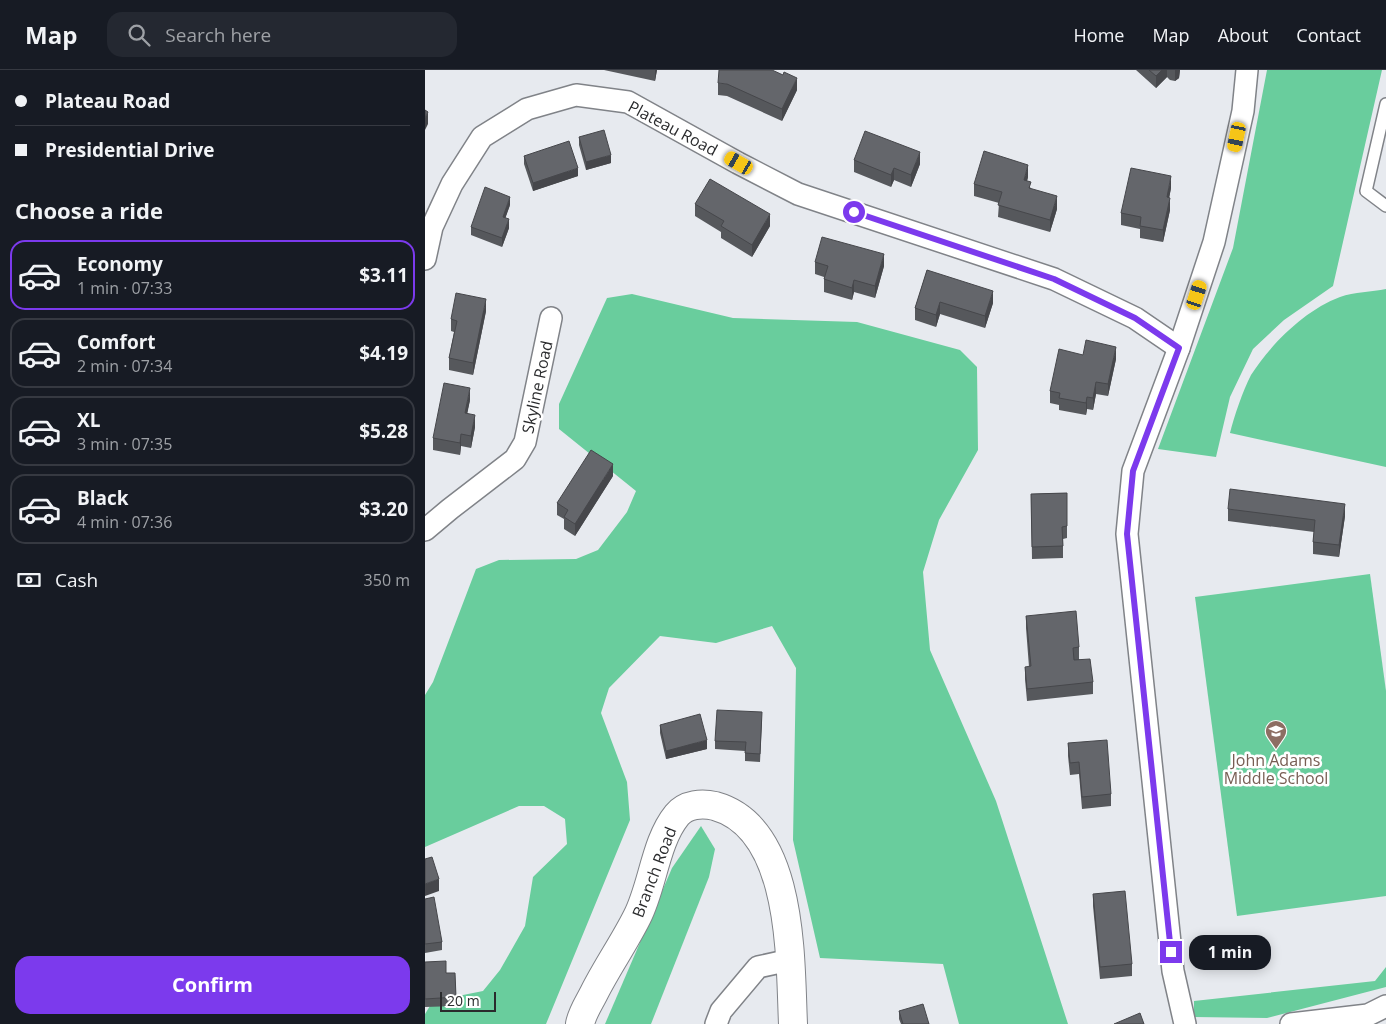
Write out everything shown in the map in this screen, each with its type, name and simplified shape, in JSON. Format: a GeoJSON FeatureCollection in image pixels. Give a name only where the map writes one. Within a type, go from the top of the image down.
{"type":"FeatureCollection","features":[{"type":"Feature","properties":{"kind":"street"},"geometry":{"type":"LineString","coordinates":[[1185,1024],[1173,971],[1127,534],[1133,471],[1179,348],[1214,242],[1243,111],[1247,70]]}},
{"type":"Feature","properties":{"kind":"street","name":"Plateau Road"},"geometry":{"type":"LineString","coordinates":[[425,259],[432,227],[451,184],[482,137],[527,109],[576,95],[628,102],[798,194],[1054,279],[1135,318],[1179,348]]}},
{"type":"Feature","properties":{"kind":"street","name":"Skyline Road"},"geometry":{"type":"LineString","coordinates":[[425,530],[450,508],[515,459],[525,442],[551,318]]}},
{"type":"Feature","properties":{"kind":"street","name":"Branch Road"},"geometry":{"type":"LineString","coordinates":[[580,1024],[602,977],[638,916],[653,876],[663,839],[677,814],[691,806],[705,804],[722,808],[742,819],[762,844],[778,876],[787,922],[793,1024]]}},
{"type":"Feature","properties":{"kind":"street"},"geometry":{"type":"LineString","coordinates":[[716,1024],[721,1011],[757,967],[790,960]]}},
{"type":"Feature","properties":{"kind":"street"},"geometry":{"type":"LineString","coordinates":[[1291,1024],[1368,1016],[1386,1006]]}},
{"type":"Feature","properties":{"kind":"lane"},"geometry":{"type":"LineString","coordinates":[[1386,104],[1366,191],[1386,206]]}},
{"type":"Feature","properties":{"kind":"green space"},"geometry":{"type":"Polygon","coordinates":[[[1267,70],[1382,70],[1333,286],[1284,320],[1253,349],[1230,397],[1216,457],[1158,449],[1233,248],[1267,70]]]}},
{"type":"Feature","properties":{"kind":"green space"},"geometry":{"type":"Polygon","coordinates":[[[1386,289],[1386,467],[1230,433],[1251,375],[1268,352],[1290,329],[1314,310],[1340,297],[1386,289]]]}},
{"type":"Feature","properties":{"kind":"green space"},"geometry":{"type":"Polygon","coordinates":[[[632,294],[733,318],[857,322],[960,350],[977,367],[978,450],[939,520],[923,572],[930,650],[996,801],[1068,1024],[959,1024],[943,964],[820,958],[793,840],[796,668],[772,626],[716,643],[660,636],[609,688],[601,713],[627,782],[630,820],[546,1024],[425,1024],[425,1014],[433,1001],[483,991],[500,970],[525,926],[533,877],[567,844],[565,819],[544,806],[519,806],[425,847],[425,695],[433,682],[476,569],[499,560],[576,559],[598,550],[627,512],[636,491],[559,429],[559,404],[607,298],[632,294]]]}},
{"type":"Feature","properties":{"kind":"green space"},"geometry":{"type":"Polygon","coordinates":[[[1370,574],[1386,691],[1386,896],[1237,916],[1195,597],[1370,574]]]}},
{"type":"Feature","properties":{"kind":"green space"},"geometry":{"type":"Polygon","coordinates":[[[701,826],[715,849],[709,877],[651,1024],[605,1024],[672,868],[701,826]]]}},
{"type":"Feature","properties":{"kind":"green space"},"geometry":{"type":"Polygon","coordinates":[[[1386,967],[1386,987],[1267,1018],[1194,1017],[1194,1001],[1375,981],[1386,967]]]}},
{"type":"Feature","properties":{"kind":"building"},"geometry":{"type":"Polygon","coordinates":[[[719,70],[772,70],[783,75],[784,72],[797,78],[782,109],[727,84],[718,83],[719,70]]]}},
{"type":"Feature","properties":{"kind":"building"},"geometry":{"type":"Polygon","coordinates":[[[1149,70],[1162,70],[1156,76],[1149,70]]]}},
{"type":"Feature","properties":{"kind":"building"},"geometry":{"type":"Polygon","coordinates":[[[604,130],[611,155],[586,162],[579,137],[604,130]]]}},
{"type":"Feature","properties":{"kind":"building"},"geometry":{"type":"Polygon","coordinates":[[[865,131],[920,152],[911,175],[894,168],[891,175],[854,160],[865,131]]]}},
{"type":"Feature","properties":{"kind":"building"},"geometry":{"type":"Polygon","coordinates":[[[569,141],[578,168],[533,183],[524,156],[569,141]]]}},
{"type":"Feature","properties":{"kind":"building"},"geometry":{"type":"Polygon","coordinates":[[[984,151],[1028,165],[1024,180],[1031,182],[1029,188],[1057,196],[1050,220],[998,205],[1002,192],[974,184],[984,151]]]}},
{"type":"Feature","properties":{"kind":"building"},"geometry":{"type":"Polygon","coordinates":[[[1131,168],[1171,176],[1167,197],[1170,198],[1163,230],[1140,226],[1141,217],[1121,213],[1131,168]]]}},
{"type":"Feature","properties":{"kind":"building"},"geometry":{"type":"Polygon","coordinates":[[[710,179],[770,214],[752,245],[721,226],[724,221],[695,204],[710,179]]]}},
{"type":"Feature","properties":{"kind":"building"},"geometry":{"type":"Polygon","coordinates":[[[485,187],[510,197],[503,217],[509,219],[502,238],[471,227],[485,187]]]}},
{"type":"Feature","properties":{"kind":"building"},"geometry":{"type":"Polygon","coordinates":[[[822,237],[884,254],[875,286],[854,280],[852,288],[824,279],[828,266],[815,262],[822,237]]]}},
{"type":"Feature","properties":{"kind":"building"},"geometry":{"type":"Polygon","coordinates":[[[927,270],[993,291],[985,316],[940,302],[936,315],[915,308],[927,270]]]}},
{"type":"Feature","properties":{"kind":"building"},"geometry":{"type":"Polygon","coordinates":[[[456,293],[486,299],[473,363],[449,358],[457,321],[451,319],[456,293]]]}},
{"type":"Feature","properties":{"kind":"building"},"geometry":{"type":"Polygon","coordinates":[[[1086,340],[1116,347],[1108,384],[1096,382],[1093,398],[1087,397],[1086,403],[1059,398],[1060,393],[1050,391],[1059,349],[1083,355],[1086,340]]]}},
{"type":"Feature","properties":{"kind":"building"},"geometry":{"type":"Polygon","coordinates":[[[444,383],[470,388],[465,413],[475,415],[471,436],[461,434],[460,443],[433,438],[444,383]]]}},
{"type":"Feature","properties":{"kind":"building"},"geometry":{"type":"Polygon","coordinates":[[[591,450],[613,464],[575,524],[564,517],[568,510],[557,503],[591,450]]]}},
{"type":"Feature","properties":{"kind":"building"},"geometry":{"type":"Polygon","coordinates":[[[1230,489],[1345,504],[1339,545],[1313,542],[1315,520],[1228,509],[1230,489]]]}},
{"type":"Feature","properties":{"kind":"building"},"geometry":{"type":"Polygon","coordinates":[[[1067,493],[1067,526],[1062,527],[1063,546],[1032,547],[1031,494],[1067,493]]]}},
{"type":"Feature","properties":{"kind":"building"},"geometry":{"type":"Polygon","coordinates":[[[1076,611],[1079,647],[1073,648],[1074,660],[1090,659],[1093,682],[1027,689],[1025,667],[1031,666],[1026,616],[1076,611]]]}},
{"type":"Feature","properties":{"kind":"building"},"geometry":{"type":"Polygon","coordinates":[[[717,710],[762,712],[760,754],[745,753],[746,742],[715,741],[717,710]]]}},
{"type":"Feature","properties":{"kind":"building"},"geometry":{"type":"Polygon","coordinates":[[[700,714],[707,740],[666,751],[660,725],[700,714]]]}},
{"type":"Feature","properties":{"kind":"building"},"geometry":{"type":"Polygon","coordinates":[[[1107,740],[1111,794],[1082,797],[1079,762],[1070,763],[1068,743],[1107,740]]]}},
{"type":"Feature","properties":{"kind":"building"},"geometry":{"type":"Polygon","coordinates":[[[432,857],[439,879],[425,884],[425,859],[432,857]]]}},
{"type":"Feature","properties":{"kind":"building"},"geometry":{"type":"Polygon","coordinates":[[[1125,891],[1132,964],[1100,967],[1093,894],[1125,891]]]}},
{"type":"Feature","properties":{"kind":"building"},"geometry":{"type":"Polygon","coordinates":[[[434,897],[442,942],[425,944],[425,899],[434,897]]]}},
{"type":"Feature","properties":{"kind":"building"},"geometry":{"type":"Polygon","coordinates":[[[446,961],[446,973],[455,973],[456,997],[425,999],[425,962],[446,961]]]}},
{"type":"Feature","properties":{"kind":"building"},"geometry":{"type":"Polygon","coordinates":[[[923,1004],[929,1024],[903,1024],[899,1011],[923,1004]]]}},
{"type":"Feature","properties":{"kind":"building"},"geometry":{"type":"Polygon","coordinates":[[[1140,1013],[1144,1024],[1114,1024],[1140,1013]]]}},
{"type":"Feature","properties":{"kind":"place","name":"John Adams Middle School"},"geometry":{"type":"Point","coordinates":[1276,750]}},
{"type":"Feature","properties":{"kind":"route"},"geometry":{"type":"LineString","coordinates":[[854,212],[1054,279],[1135,318],[1179,348],[1133,471],[1127,534],[1171,952]]}}]}
